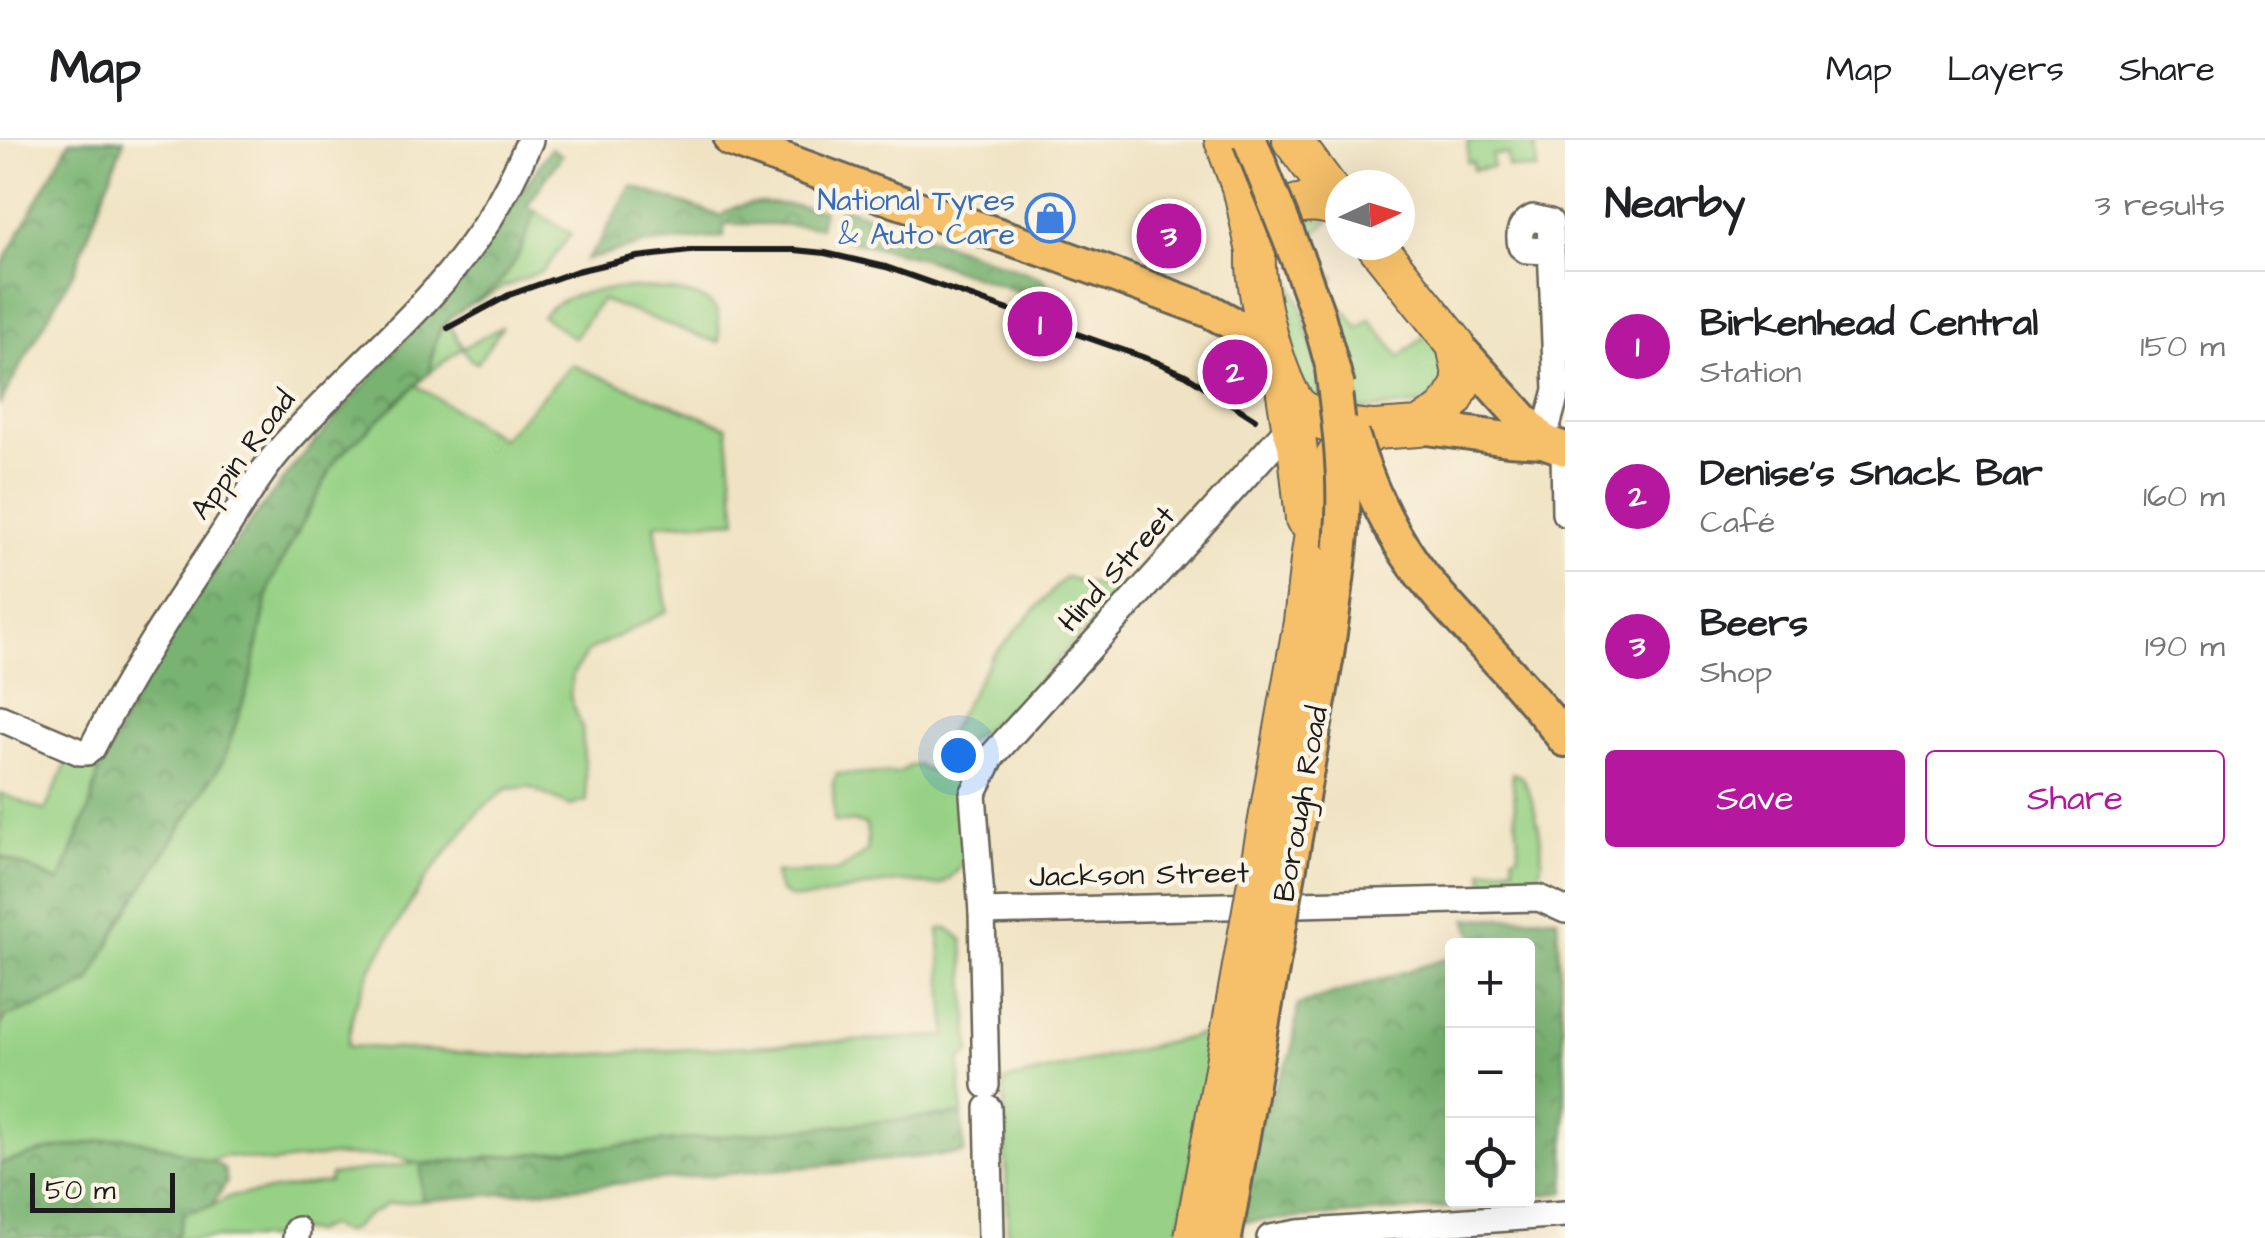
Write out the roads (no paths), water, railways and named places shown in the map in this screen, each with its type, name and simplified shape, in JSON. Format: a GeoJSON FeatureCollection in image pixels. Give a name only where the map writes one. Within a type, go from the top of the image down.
{"type":"FeatureCollection","features":[{"type":"Feature","properties":{"kind":"highway"},"geometry":{"type":"LineString","coordinates":[[1224,140],[1244,195],[1256,268],[1296,444],[1310,561]]}},
{"type":"Feature","properties":{"kind":"highway"},"geometry":{"type":"LineString","coordinates":[[1292,140],[1325,197]]}},
{"type":"Feature","properties":{"kind":"highway"},"geometry":{"type":"LineString","coordinates":[[1256,268],[1266,223],[1294,204],[1325,206]]}},
{"type":"Feature","properties":{"kind":"highway"},"geometry":{"type":"LineString","coordinates":[[1284,390],[1296,405],[1323,424],[1375,430],[1419,427],[1440,415],[1454,399],[1463,380],[1456,346],[1388,260]]}},
{"type":"Feature","properties":{"kind":"highway"},"geometry":{"type":"LineString","coordinates":[[1310,561],[1322,478],[1337,454],[1375,430]]}},
{"type":"Feature","properties":{"kind":"highway","name":"Borough Road"},"geometry":{"type":"LineString","coordinates":[[1194,1238],[1303,622],[1310,561]]}},
{"type":"Feature","properties":{"kind":"main road"},"geometry":{"type":"LineString","coordinates":[[731,140],[1210,312],[1254,335],[1284,390]]}},
{"type":"Feature","properties":{"kind":"main road","name":"Borough Road"},"geometry":{"type":"LineString","coordinates":[[1250,140],[1318,315],[1363,470],[1381,510],[1407,554],[1445,604],[1557,730]]}},
{"type":"Feature","properties":{"kind":"main road"},"geometry":{"type":"LineString","coordinates":[[1210,312],[1244,300],[1256,268]]}},
{"type":"Feature","properties":{"kind":"main road"},"geometry":{"type":"LineString","coordinates":[[1456,346],[1558,446]]}},
{"type":"Feature","properties":{"kind":"main road","name":"Borough Road"},"geometry":{"type":"LineString","coordinates":[[1225,1238],[1327,655],[1337,576],[1343,515],[1342,442],[1332,368]]}},
{"type":"Feature","properties":{"kind":"main road"},"geometry":{"type":"LineString","coordinates":[[1419,427],[1558,446]]}},
{"type":"Feature","properties":{"kind":"street","name":"Appin Road"},"geometry":{"type":"LineString","coordinates":[[0,718],[80,752],[92,748],[142,656],[276,455],[456,263],[488,222],[530,140]]}},
{"type":"Feature","properties":{"kind":"street"},"geometry":{"type":"LineString","coordinates":[[1551,251],[1558,446],[1565,513]]}},
{"type":"Feature","properties":{"kind":"street","name":"Hind Street"},"geometry":{"type":"LineString","coordinates":[[982,912],[974,794],[992,756],[1284,390]]}},
{"type":"Feature","properties":{"kind":"street","name":"Jackson Street"},"geometry":{"type":"LineString","coordinates":[[982,912],[1538,898],[1565,910]]}},
{"type":"Feature","properties":{"kind":"street"},"geometry":{"type":"LineString","coordinates":[[982,912],[991,1238]]}},
{"type":"Feature","properties":{"kind":"street"},"geometry":{"type":"LineString","coordinates":[[1270,1238],[1298,1232],[1565,1214]]}},
{"type":"Feature","properties":{"kind":"railway"},"geometry":{"type":"LineString","coordinates":[[448,328],[509,295],[577,271],[637,257],[699,250],[825,253],[886,267],[1154,361],[1186,375],[1255,419]]}},
{"type":"Feature","properties":{"kind":"place","name":"National Tyres & Auto Care"},"geometry":{"type":"Point","coordinates":[1050,218]}},
{"type":"Feature","properties":{"kind":"place","name":"Beers"},"geometry":{"type":"Point","coordinates":[1169,236]}},
{"type":"Feature","properties":{"kind":"place","name":"Birkenhead Central"},"geometry":{"type":"Point","coordinates":[1040,324]}},
{"type":"Feature","properties":{"kind":"place","name":"Denise's Snack Bar"},"geometry":{"type":"Point","coordinates":[1235,372]}}]}
